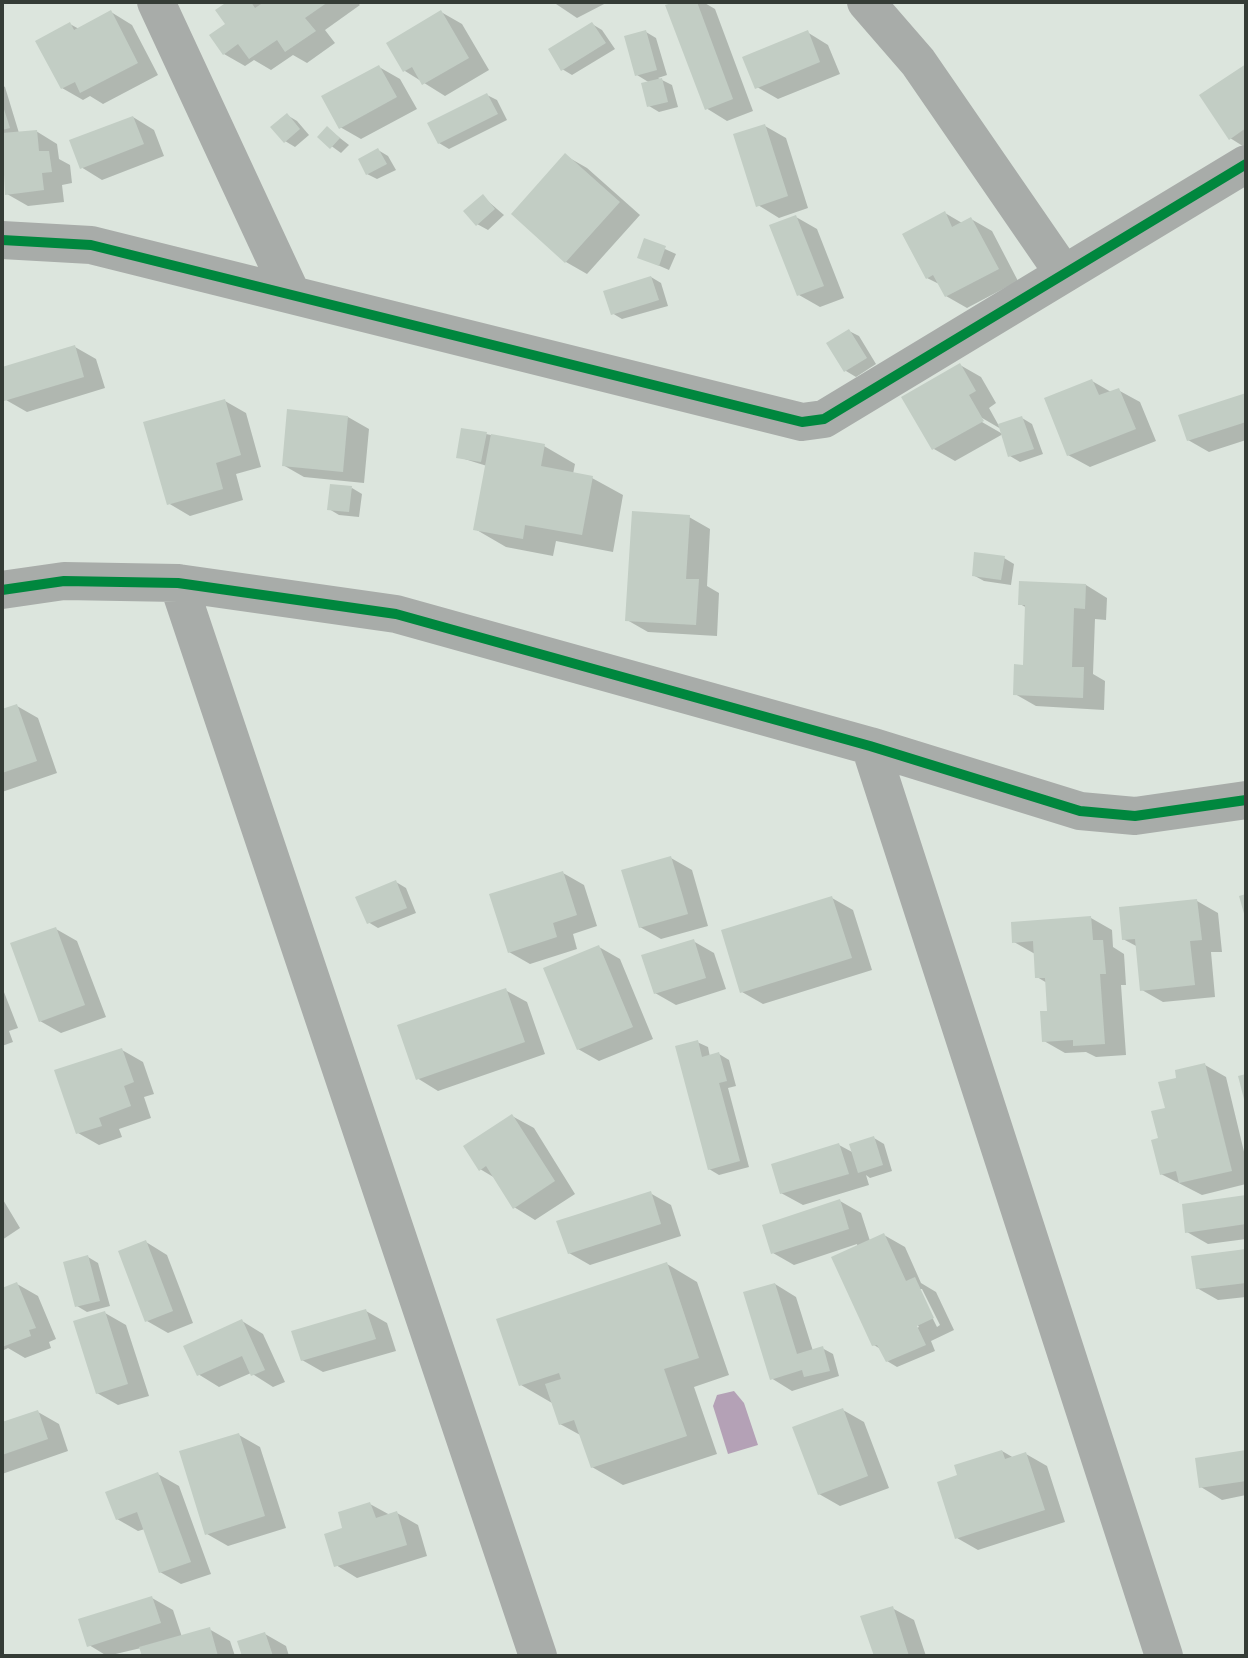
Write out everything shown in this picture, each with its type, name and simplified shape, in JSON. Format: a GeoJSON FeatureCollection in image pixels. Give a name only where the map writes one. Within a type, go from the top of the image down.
{"type":"FeatureCollection","features":[{"type":"Feature","properties":{"kind":"street"},"geometry":{"type":"LineString","coordinates":[[156,2],[292,295]]}},
{"type":"Feature","properties":{"kind":"street"},"geometry":{"type":"LineString","coordinates":[[866,2],[918,62],[1064,274]]}},
{"type":"Feature","properties":{"kind":"street"},"geometry":{"type":"LineString","coordinates":[[2,240],[91,246],[803,422],[824,419],[1246,164]]}},
{"type":"Feature","properties":{"kind":"street"},"geometry":{"type":"LineString","coordinates":[[2,590],[64,580],[178,583],[396,614],[870,746],[1080,811],[1135,816],[1246,800]]}},
{"type":"Feature","properties":{"kind":"street"},"geometry":{"type":"LineString","coordinates":[[178,583],[538,1656]]}},
{"type":"Feature","properties":{"kind":"street"},"geometry":{"type":"LineString","coordinates":[[870,746],[1164,1656]]}},
{"type":"Feature","properties":{"kind":"shaded area"},"geometry":{"type":"Polygon","coordinates":[[[734,1391],[744,1403],[758,1445],[728,1454],[713,1406],[717,1395],[734,1391]]]}},
{"type":"Feature","properties":{"kind":"building"},"geometry":{"type":"Polygon","coordinates":[[[227,2],[251,2],[255,8],[264,2],[328,2],[305,18],[316,31],[285,52],[277,40],[249,59],[238,44],[223,55],[209,35],[225,24],[215,10],[227,2]]]}},
{"type":"Feature","properties":{"kind":"building"},"geometry":{"type":"Polygon","coordinates":[[[697,2],[733,99],[705,110],[665,5],[697,2]]]}},
{"type":"Feature","properties":{"kind":"building"},"geometry":{"type":"Polygon","coordinates":[[[111,10],[138,63],[80,93],[75,82],[61,89],[35,41],[70,22],[74,30],[111,10]]]}},
{"type":"Feature","properties":{"kind":"building"},"geometry":{"type":"Polygon","coordinates":[[[441,10],[469,58],[422,85],[412,67],[403,72],[386,43],[441,10]]]}},
{"type":"Feature","properties":{"kind":"building"},"geometry":{"type":"Polygon","coordinates":[[[592,22],[606,43],[561,71],[548,49],[592,22]]]}},
{"type":"Feature","properties":{"kind":"building"},"geometry":{"type":"Polygon","coordinates":[[[646,30],[657,70],[635,76],[624,36],[646,30]]]}},
{"type":"Feature","properties":{"kind":"building"},"geometry":{"type":"Polygon","coordinates":[[[808,30],[820,62],[755,89],[742,57],[808,30]]]}},
{"type":"Feature","properties":{"kind":"building"},"geometry":{"type":"Polygon","coordinates":[[[1246,64],[1246,128],[1229,140],[1199,95],[1246,64]]]}},
{"type":"Feature","properties":{"kind":"building"},"geometry":{"type":"Polygon","coordinates":[[[379,65],[397,97],[339,129],[321,96],[379,65]]]}},
{"type":"Feature","properties":{"kind":"building"},"geometry":{"type":"Polygon","coordinates":[[[662,78],[668,102],[647,107],[641,83],[662,78]]]}},
{"type":"Feature","properties":{"kind":"building"},"geometry":{"type":"Polygon","coordinates":[[[487,93],[498,114],[438,144],[427,123],[487,93]]]}},
{"type":"Feature","properties":{"kind":"building"},"geometry":{"type":"Polygon","coordinates":[[[2,103],[10,128],[2,130],[2,103]]]}},
{"type":"Feature","properties":{"kind":"building"},"geometry":{"type":"Polygon","coordinates":[[[287,113],[300,129],[284,143],[270,127],[287,113]]]}},
{"type":"Feature","properties":{"kind":"building"},"geometry":{"type":"Polygon","coordinates":[[[133,116],[144,144],[80,169],[69,140],[133,116]]]}},
{"type":"Feature","properties":{"kind":"building"},"geometry":{"type":"Polygon","coordinates":[[[765,124],[788,196],[756,207],[733,134],[765,124]]]}},
{"type":"Feature","properties":{"kind":"building"},"geometry":{"type":"Polygon","coordinates":[[[327,126],[340,138],[330,149],[317,137],[327,126]]]}},
{"type":"Feature","properties":{"kind":"building"},"geometry":{"type":"Polygon","coordinates":[[[37,130],[39,151],[49,151],[52,172],[42,173],[44,190],[5,195],[2,133],[37,130]]]}},
{"type":"Feature","properties":{"kind":"building"},"geometry":{"type":"Polygon","coordinates":[[[378,148],[387,164],[366,175],[358,159],[378,148]]]}},
{"type":"Feature","properties":{"kind":"building"},"geometry":{"type":"Polygon","coordinates":[[[565,153],[620,202],[565,263],[511,214],[565,153]]]}},
{"type":"Feature","properties":{"kind":"building"},"geometry":{"type":"Polygon","coordinates":[[[483,194],[495,209],[476,226],[463,211],[483,194]]]}},
{"type":"Feature","properties":{"kind":"building"},"geometry":{"type":"Polygon","coordinates":[[[945,211],[952,227],[971,217],[999,269],[945,297],[933,275],[926,279],[902,234],[945,211]]]}},
{"type":"Feature","properties":{"kind":"building"},"geometry":{"type":"Polygon","coordinates":[[[796,215],[824,286],[797,296],[769,225],[796,215]]]}},
{"type":"Feature","properties":{"kind":"building"},"geometry":{"type":"Polygon","coordinates":[[[644,238],[666,246],[659,266],[637,258],[644,238]]]}},
{"type":"Feature","properties":{"kind":"building"},"geometry":{"type":"Polygon","coordinates":[[[651,276],[659,300],[611,315],[603,291],[651,276]]]}},
{"type":"Feature","properties":{"kind":"building"},"geometry":{"type":"Polygon","coordinates":[[[849,329],[867,358],[844,372],[826,343],[849,329]]]}},
{"type":"Feature","properties":{"kind":"building"},"geometry":{"type":"Polygon","coordinates":[[[75,345],[84,377],[4,401],[2,367],[75,345]]]}},
{"type":"Feature","properties":{"kind":"building"},"geometry":{"type":"Polygon","coordinates":[[[960,363],[976,391],[969,395],[984,421],[932,450],[901,397],[960,363]]]}},
{"type":"Feature","properties":{"kind":"building"},"geometry":{"type":"Polygon","coordinates":[[[1092,379],[1099,395],[1119,388],[1136,429],[1067,456],[1044,398],[1092,379]]]}},
{"type":"Feature","properties":{"kind":"building"},"geometry":{"type":"Polygon","coordinates":[[[1246,393],[1246,422],[1187,441],[1178,415],[1246,393]]]}},
{"type":"Feature","properties":{"kind":"building"},"geometry":{"type":"Polygon","coordinates":[[[225,399],[241,455],[216,463],[223,489],[167,505],[143,422],[225,399]]]}},
{"type":"Feature","properties":{"kind":"building"},"geometry":{"type":"Polygon","coordinates":[[[287,409],[348,416],[343,472],[282,466],[287,409]]]}},
{"type":"Feature","properties":{"kind":"building"},"geometry":{"type":"Polygon","coordinates":[[[1022,416],[1034,449],[1008,457],[998,424],[1022,416]]]}},
{"type":"Feature","properties":{"kind":"building"},"geometry":{"type":"Polygon","coordinates":[[[461,428],[487,432],[481,462],[456,458],[461,428]]]}},
{"type":"Feature","properties":{"kind":"building"},"geometry":{"type":"Polygon","coordinates":[[[491,434],[545,444],[541,466],[593,476],[582,535],[525,525],[523,539],[473,530],[491,434]]]}},
{"type":"Feature","properties":{"kind":"building"},"geometry":{"type":"Polygon","coordinates":[[[330,484],[352,486],[349,512],[327,510],[330,484]]]}},
{"type":"Feature","properties":{"kind":"building"},"geometry":{"type":"Polygon","coordinates":[[[632,511],[690,515],[686,579],[699,579],[696,625],[625,621],[632,511]]]}},
{"type":"Feature","properties":{"kind":"building"},"geometry":{"type":"Polygon","coordinates":[[[974,552],[1005,556],[1001,580],[972,576],[974,552]]]}},
{"type":"Feature","properties":{"kind":"building"},"geometry":{"type":"Polygon","coordinates":[[[1019,581],[1086,584],[1085,609],[1074,608],[1072,667],[1084,667],[1083,698],[1013,695],[1014,664],[1023,665],[1025,605],[1018,605],[1019,581]]]}},
{"type":"Feature","properties":{"kind":"building"},"geometry":{"type":"Polygon","coordinates":[[[17,704],[37,761],[2,773],[2,709],[17,704]]]}},
{"type":"Feature","properties":{"kind":"building"},"geometry":{"type":"Polygon","coordinates":[[[671,856],[688,914],[639,928],[621,870],[671,856]]]}},
{"type":"Feature","properties":{"kind":"building"},"geometry":{"type":"Polygon","coordinates":[[[563,871],[577,915],[553,923],[557,937],[508,953],[489,894],[563,871]]]}},
{"type":"Feature","properties":{"kind":"building"},"geometry":{"type":"Polygon","coordinates":[[[396,880],[407,908],[367,924],[355,897],[396,880]]]}},
{"type":"Feature","properties":{"kind":"building"},"geometry":{"type":"Polygon","coordinates":[[[1246,894],[1246,917],[1245,917],[1239,896],[1246,894]]]}},
{"type":"Feature","properties":{"kind":"building"},"geometry":{"type":"Polygon","coordinates":[[[832,896],[852,958],[740,993],[721,930],[832,896]]]}},
{"type":"Feature","properties":{"kind":"building"},"geometry":{"type":"Polygon","coordinates":[[[1197,899],[1202,940],[1190,941],[1195,985],[1140,991],[1135,939],[1122,940],[1119,907],[1197,899]]]}},
{"type":"Feature","properties":{"kind":"building"},"geometry":{"type":"Polygon","coordinates":[[[1091,916],[1093,940],[1103,940],[1106,974],[1100,974],[1105,1044],[1073,1046],[1073,1040],[1042,1042],[1040,1011],[1047,1011],[1045,978],[1035,978],[1033,941],[1012,943],[1011,922],[1091,916]]]}},
{"type":"Feature","properties":{"kind":"building"},"geometry":{"type":"Polygon","coordinates":[[[56,927],[85,1005],[39,1022],[10,943],[56,927]]]}},
{"type":"Feature","properties":{"kind":"building"},"geometry":{"type":"Polygon","coordinates":[[[694,939],[706,978],[654,994],[641,955],[694,939]]]}},
{"type":"Feature","properties":{"kind":"building"},"geometry":{"type":"Polygon","coordinates":[[[599,945],[633,1027],[577,1050],[543,968],[599,945]]]}},
{"type":"Feature","properties":{"kind":"building"},"geometry":{"type":"Polygon","coordinates":[[[506,988],[525,1042],[416,1080],[397,1025],[506,988]]]}},
{"type":"Feature","properties":{"kind":"building"},"geometry":{"type":"Polygon","coordinates":[[[698,1040],[702,1057],[719,1052],[727,1081],[719,1083],[740,1161],[708,1170],[675,1046],[698,1040]]]}},
{"type":"Feature","properties":{"kind":"building"},"geometry":{"type":"Polygon","coordinates":[[[122,1048],[134,1082],[124,1086],[131,1106],[99,1118],[102,1126],[76,1134],[54,1070],[122,1048]]]}},
{"type":"Feature","properties":{"kind":"building"},"geometry":{"type":"Polygon","coordinates":[[[1205,1063],[1232,1171],[1179,1183],[1176,1171],[1160,1175],[1151,1140],[1158,1138],[1151,1111],[1165,1108],[1158,1082],[1176,1078],[1175,1070],[1205,1063]]]}},
{"type":"Feature","properties":{"kind":"building"},"geometry":{"type":"Polygon","coordinates":[[[1246,1074],[1246,1103],[1245,1103],[1238,1076],[1246,1074]]]}},
{"type":"Feature","properties":{"kind":"building"},"geometry":{"type":"Polygon","coordinates":[[[512,1114],[555,1181],[513,1209],[486,1166],[479,1171],[463,1146],[512,1114]]]}},
{"type":"Feature","properties":{"kind":"building"},"geometry":{"type":"Polygon","coordinates":[[[874,1136],[883,1165],[858,1173],[849,1144],[874,1136]]]}},
{"type":"Feature","properties":{"kind":"building"},"geometry":{"type":"Polygon","coordinates":[[[839,1143],[849,1174],[780,1194],[771,1164],[839,1143]]]}},
{"type":"Feature","properties":{"kind":"building"},"geometry":{"type":"Polygon","coordinates":[[[651,1191],[661,1224],[568,1254],[556,1221],[651,1191]]]}},
{"type":"Feature","properties":{"kind":"building"},"geometry":{"type":"Polygon","coordinates":[[[1246,1195],[1246,1224],[1185,1233],[1182,1204],[1246,1195]]]}},
{"type":"Feature","properties":{"kind":"building"},"geometry":{"type":"Polygon","coordinates":[[[840,1199],[849,1229],[771,1254],[762,1225],[840,1199]]]}},
{"type":"Feature","properties":{"kind":"building"},"geometry":{"type":"Polygon","coordinates":[[[884,1233],[906,1281],[915,1277],[934,1318],[917,1326],[926,1345],[886,1362],[877,1345],[872,1346],[831,1257],[884,1233]]]}},
{"type":"Feature","properties":{"kind":"building"},"geometry":{"type":"Polygon","coordinates":[[[146,1240],[173,1311],[145,1322],[118,1251],[146,1240]]]}},
{"type":"Feature","properties":{"kind":"building"},"geometry":{"type":"Polygon","coordinates":[[[1246,1249],[1246,1283],[1196,1289],[1191,1256],[1246,1249]]]}},
{"type":"Feature","properties":{"kind":"building"},"geometry":{"type":"Polygon","coordinates":[[[88,1255],[100,1301],[75,1307],[63,1262],[88,1255]]]}},
{"type":"Feature","properties":{"kind":"building"},"geometry":{"type":"Polygon","coordinates":[[[667,1262],[699,1358],[664,1369],[687,1436],[591,1468],[574,1420],[559,1425],[545,1384],[561,1379],[559,1373],[519,1386],[496,1319],[667,1262]]]}},
{"type":"Feature","properties":{"kind":"building"},"geometry":{"type":"Polygon","coordinates":[[[17,1282],[36,1328],[29,1330],[31,1336],[2,1347],[2,1288],[17,1282]]]}},
{"type":"Feature","properties":{"kind":"building"},"geometry":{"type":"Polygon","coordinates":[[[775,1283],[797,1354],[823,1346],[830,1371],[804,1377],[802,1370],[770,1380],[743,1292],[775,1283]]]}},
{"type":"Feature","properties":{"kind":"building"},"geometry":{"type":"Polygon","coordinates":[[[366,1309],[376,1339],[301,1361],[291,1331],[366,1309]]]}},
{"type":"Feature","properties":{"kind":"building"},"geometry":{"type":"Polygon","coordinates":[[[105,1311],[128,1384],[96,1394],[73,1321],[105,1311]]]}},
{"type":"Feature","properties":{"kind":"building"},"geometry":{"type":"Polygon","coordinates":[[[242,1319],[265,1370],[251,1376],[242,1356],[197,1376],[183,1346],[242,1319]]]}},
{"type":"Feature","properties":{"kind":"building"},"geometry":{"type":"Polygon","coordinates":[[[843,1408],[868,1476],[818,1495],[792,1427],[843,1408]]]}},
{"type":"Feature","properties":{"kind":"building"},"geometry":{"type":"Polygon","coordinates":[[[38,1410],[48,1439],[2,1455],[2,1422],[38,1410]]]}},
{"type":"Feature","properties":{"kind":"building"},"geometry":{"type":"Polygon","coordinates":[[[239,1433],[265,1516],[205,1535],[179,1451],[239,1433]]]}},
{"type":"Feature","properties":{"kind":"building"},"geometry":{"type":"Polygon","coordinates":[[[1002,1450],[1005,1459],[1026,1452],[1045,1510],[955,1539],[937,1482],[957,1475],[954,1465],[1002,1450]]]}},
{"type":"Feature","properties":{"kind":"building"},"geometry":{"type":"Polygon","coordinates":[[[1246,1450],[1246,1481],[1199,1488],[1195,1458],[1246,1450]]]}},
{"type":"Feature","properties":{"kind":"building"},"geometry":{"type":"Polygon","coordinates":[[[158,1472],[191,1562],[159,1573],[137,1512],[116,1520],[105,1492],[158,1472]]]}},
{"type":"Feature","properties":{"kind":"building"},"geometry":{"type":"Polygon","coordinates":[[[370,1502],[376,1518],[397,1511],[407,1545],[334,1567],[324,1534],[342,1528],[338,1512],[370,1502]]]}},
{"type":"Feature","properties":{"kind":"building"},"geometry":{"type":"Polygon","coordinates":[[[152,1596],[161,1623],[87,1647],[78,1619],[152,1596]]]}},
{"type":"Feature","properties":{"kind":"building"},"geometry":{"type":"Polygon","coordinates":[[[893,1606],[909,1656],[874,1656],[860,1616],[893,1606]]]}},
{"type":"Feature","properties":{"kind":"building"},"geometry":{"type":"Polygon","coordinates":[[[210,1627],[218,1656],[142,1656],[139,1647],[210,1627]]]}},
{"type":"Feature","properties":{"kind":"building"},"geometry":{"type":"Polygon","coordinates":[[[265,1632],[273,1656],[242,1656],[237,1641],[265,1632]]]}},
{"type":"Feature","properties":{"kind":"cycle path"},"geometry":{"type":"LineString","coordinates":[[2,240],[91,245],[802,422],[824,419],[1246,164]]}},
{"type":"Feature","properties":{"kind":"cycle path"},"geometry":{"type":"LineString","coordinates":[[2,590],[64,581],[178,583],[396,614],[870,746],[1080,811],[1135,816],[1246,800]]}}]}
